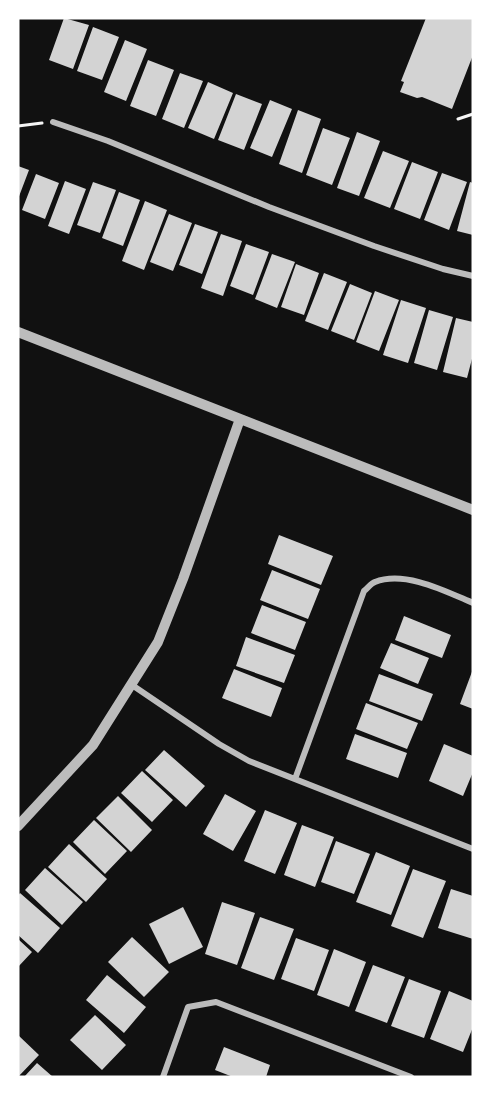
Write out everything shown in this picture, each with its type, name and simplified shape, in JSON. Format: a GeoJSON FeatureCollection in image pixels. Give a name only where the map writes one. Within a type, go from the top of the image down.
{"type":"FeatureCollection","features":[{"type":"Feature","properties":{"kind":"street"},"geometry":{"type":"LineString","coordinates":[[53,122],[108,141],[269,207],[374,246],[443,269],[473,276]]}},
{"type":"Feature","properties":{"kind":"street"},"geometry":{"type":"LineString","coordinates":[[18,332],[473,510]]}},
{"type":"Feature","properties":{"kind":"street"},"geometry":{"type":"LineString","coordinates":[[18,826],[93,745],[158,642],[240,418]]}},
{"type":"Feature","properties":{"kind":"street"},"geometry":{"type":"LineString","coordinates":[[295,779],[364,591],[374,582],[391,579],[417,581],[473,603]]}},
{"type":"Feature","properties":{"kind":"street"},"geometry":{"type":"LineString","coordinates":[[132,685],[219,744],[249,761],[473,849]]}},
{"type":"Feature","properties":{"kind":"street"},"geometry":{"type":"LineString","coordinates":[[163,1077],[188,1007],[216,1002],[411,1077]]}},
{"type":"Feature","properties":{"kind":"path"},"geometry":{"type":"LineString","coordinates":[[458,119],[473,114]]}},
{"type":"Feature","properties":{"kind":"path"},"geometry":{"type":"LineString","coordinates":[[18,126],[53,122]]}},
{"type":"Feature","properties":{"kind":"building"},"geometry":{"type":"Polygon","coordinates":[[[64,18],[89,25],[73,69],[49,60],[64,18]]]}},
{"type":"Feature","properties":{"kind":"building"},"geometry":{"type":"Polygon","coordinates":[[[426,18],[473,18],[473,55],[452,109],[422,97],[417,98],[400,92],[404,82],[401,81],[426,18]]]}},
{"type":"Feature","properties":{"kind":"building"},"geometry":{"type":"Polygon","coordinates":[[[93,27],[119,37],[102,80],[77,71],[93,27]]]}},
{"type":"Feature","properties":{"kind":"building"},"geometry":{"type":"Polygon","coordinates":[[[125,40],[147,49],[126,101],[104,92],[125,40]]]}},
{"type":"Feature","properties":{"kind":"building"},"geometry":{"type":"Polygon","coordinates":[[[148,60],[174,70],[156,116],[130,106],[148,60]]]}},
{"type":"Feature","properties":{"kind":"building"},"geometry":{"type":"Polygon","coordinates":[[[180,73],[203,81],[184,128],[162,119],[180,73]]]}},
{"type":"Feature","properties":{"kind":"building"},"geometry":{"type":"Polygon","coordinates":[[[208,82],[233,93],[214,139],[188,128],[208,82]]]}},
{"type":"Feature","properties":{"kind":"building"},"geometry":{"type":"Polygon","coordinates":[[[236,94],[262,104],[244,150],[218,140],[236,94]]]}},
{"type":"Feature","properties":{"kind":"building"},"geometry":{"type":"Polygon","coordinates":[[[270,100],[292,109],[272,157],[250,148],[270,100]]]}},
{"type":"Feature","properties":{"kind":"building"},"geometry":{"type":"Polygon","coordinates":[[[298,110],[321,119],[302,173],[279,164],[298,110]]]}},
{"type":"Feature","properties":{"kind":"building"},"geometry":{"type":"Polygon","coordinates":[[[323,128],[350,138],[332,185],[306,175],[323,128]]]}},
{"type":"Feature","properties":{"kind":"building"},"geometry":{"type":"Polygon","coordinates":[[[357,132],[380,141],[359,196],[337,188],[357,132]]]}},
{"type":"Feature","properties":{"kind":"building"},"geometry":{"type":"Polygon","coordinates":[[[383,151],[409,161],[390,208],[364,198],[383,151]]]}},
{"type":"Feature","properties":{"kind":"building"},"geometry":{"type":"Polygon","coordinates":[[[412,162],[438,172],[420,219],[394,209],[412,162]]]}},
{"type":"Feature","properties":{"kind":"building"},"geometry":{"type":"Polygon","coordinates":[[[18,166],[29,170],[18,199],[18,166]]]}},
{"type":"Feature","properties":{"kind":"building"},"geometry":{"type":"Polygon","coordinates":[[[442,173],[467,182],[449,230],[424,220],[442,173]]]}},
{"type":"Feature","properties":{"kind":"building"},"geometry":{"type":"Polygon","coordinates":[[[36,174],[59,183],[45,219],[22,210],[36,174]]]}},
{"type":"Feature","properties":{"kind":"building"},"geometry":{"type":"Polygon","coordinates":[[[65,181],[86,189],[69,234],[48,226],[65,181]]]}},
{"type":"Feature","properties":{"kind":"building"},"geometry":{"type":"Polygon","coordinates":[[[93,182],[116,190],[100,233],[77,225],[93,182]]]}},
{"type":"Feature","properties":{"kind":"building"},"geometry":{"type":"Polygon","coordinates":[[[470,182],[473,183],[473,235],[457,231],[470,182]]]}},
{"type":"Feature","properties":{"kind":"building"},"geometry":{"type":"Polygon","coordinates":[[[119,192],[140,200],[123,246],[102,238],[119,192]]]}},
{"type":"Feature","properties":{"kind":"building"},"geometry":{"type":"Polygon","coordinates":[[[145,201],[167,210],[144,270],[122,261],[145,201]]]}},
{"type":"Feature","properties":{"kind":"building"},"geometry":{"type":"Polygon","coordinates":[[[169,214],[192,223],[173,271],[150,262],[169,214]]]}},
{"type":"Feature","properties":{"kind":"building"},"geometry":{"type":"Polygon","coordinates":[[[195,224],[218,232],[202,274],[179,265],[195,224]]]}},
{"type":"Feature","properties":{"kind":"building"},"geometry":{"type":"Polygon","coordinates":[[[221,234],[242,241],[223,296],[201,288],[221,234]]]}},
{"type":"Feature","properties":{"kind":"building"},"geometry":{"type":"Polygon","coordinates":[[[246,244],[269,252],[253,295],[230,286],[246,244]]]}},
{"type":"Feature","properties":{"kind":"building"},"geometry":{"type":"Polygon","coordinates":[[[272,254],[295,262],[277,308],[255,299],[272,254]]]}},
{"type":"Feature","properties":{"kind":"building"},"geometry":{"type":"Polygon","coordinates":[[[296,264],[319,273],[304,315],[281,307],[296,264]]]}},
{"type":"Feature","properties":{"kind":"building"},"geometry":{"type":"Polygon","coordinates":[[[324,273],[347,282],[328,330],[305,321],[324,273]]]}},
{"type":"Feature","properties":{"kind":"building"},"geometry":{"type":"Polygon","coordinates":[[[350,284],[372,293],[354,340],[331,331],[350,284]]]}},
{"type":"Feature","properties":{"kind":"building"},"geometry":{"type":"Polygon","coordinates":[[[375,291],[399,300],[379,351],[356,342],[375,291]]]}},
{"type":"Feature","properties":{"kind":"building"},"geometry":{"type":"Polygon","coordinates":[[[401,300],[426,308],[408,363],[383,355],[401,300]]]}},
{"type":"Feature","properties":{"kind":"building"},"geometry":{"type":"Polygon","coordinates":[[[429,310],[453,317],[437,370],[414,363],[429,310]]]}},
{"type":"Feature","properties":{"kind":"building"},"geometry":{"type":"Polygon","coordinates":[[[456,318],[473,322],[473,355],[467,378],[443,372],[456,318]]]}},
{"type":"Feature","properties":{"kind":"building"},"geometry":{"type":"Polygon","coordinates":[[[279,535],[333,556],[321,585],[268,564],[279,535]]]}},
{"type":"Feature","properties":{"kind":"building"},"geometry":{"type":"Polygon","coordinates":[[[272,570],[320,589],[308,619],[260,600],[272,570]]]}},
{"type":"Feature","properties":{"kind":"building"},"geometry":{"type":"Polygon","coordinates":[[[262,605],[306,622],[295,650],[251,633],[262,605]]]}},
{"type":"Feature","properties":{"kind":"building"},"geometry":{"type":"Polygon","coordinates":[[[404,616],[451,635],[442,658],[395,640],[404,616]]]}},
{"type":"Feature","properties":{"kind":"building"},"geometry":{"type":"Polygon","coordinates":[[[246,637],[295,655],[284,683],[236,666],[246,637]]]}},
{"type":"Feature","properties":{"kind":"building"},"geometry":{"type":"Polygon","coordinates":[[[391,643],[429,658],[418,684],[380,668],[391,643]]]}},
{"type":"Feature","properties":{"kind":"building"},"geometry":{"type":"Polygon","coordinates":[[[234,669],[282,688],[271,717],[222,698],[234,669]]]}},
{"type":"Feature","properties":{"kind":"building"},"geometry":{"type":"Polygon","coordinates":[[[473,669],[473,709],[460,704],[473,669]]]}},
{"type":"Feature","properties":{"kind":"building"},"geometry":{"type":"Polygon","coordinates":[[[379,674],[433,694],[422,721],[369,701],[379,674]]]}},
{"type":"Feature","properties":{"kind":"building"},"geometry":{"type":"Polygon","coordinates":[[[366,703],[418,723],[407,749],[356,729],[366,703]]]}},
{"type":"Feature","properties":{"kind":"building"},"geometry":{"type":"Polygon","coordinates":[[[355,734],[407,753],[398,778],[346,759],[355,734]]]}},
{"type":"Feature","properties":{"kind":"building"},"geometry":{"type":"Polygon","coordinates":[[[444,744],[473,756],[473,772],[463,796],[429,781],[444,744]]]}},
{"type":"Feature","properties":{"kind":"building"},"geometry":{"type":"Polygon","coordinates":[[[164,750],[205,786],[186,807],[145,770],[164,750]]]}},
{"type":"Feature","properties":{"kind":"building"},"geometry":{"type":"Polygon","coordinates":[[[142,771],[173,800],[152,822],[121,793],[142,771]]]}},
{"type":"Feature","properties":{"kind":"building"},"geometry":{"type":"Polygon","coordinates":[[[225,794],[256,811],[233,851],[203,834],[225,794]]]}},
{"type":"Feature","properties":{"kind":"building"},"geometry":{"type":"Polygon","coordinates":[[[118,796],[152,830],[131,852],[96,818],[118,796]]]}},
{"type":"Feature","properties":{"kind":"building"},"geometry":{"type":"Polygon","coordinates":[[[265,810],[297,823],[275,874],[244,861],[265,810]]]}},
{"type":"Feature","properties":{"kind":"building"},"geometry":{"type":"Polygon","coordinates":[[[94,820],[127,851],[105,874],[73,842],[94,820]]]}},
{"type":"Feature","properties":{"kind":"building"},"geometry":{"type":"Polygon","coordinates":[[[302,825],[334,837],[315,887],[284,875],[302,825]]]}},
{"type":"Feature","properties":{"kind":"building"},"geometry":{"type":"Polygon","coordinates":[[[336,841],[370,854],[354,894],[321,882],[336,841]]]}},
{"type":"Feature","properties":{"kind":"building"},"geometry":{"type":"Polygon","coordinates":[[[69,844],[107,879],[86,902],[48,867],[69,844]]]}},
{"type":"Feature","properties":{"kind":"building"},"geometry":{"type":"Polygon","coordinates":[[[376,852],[410,866],[391,915],[356,902],[376,852]]]}},
{"type":"Feature","properties":{"kind":"building"},"geometry":{"type":"Polygon","coordinates":[[[45,868],[83,902],[62,925],[25,890],[45,868]]]}},
{"type":"Feature","properties":{"kind":"building"},"geometry":{"type":"Polygon","coordinates":[[[413,869],[446,881],[423,938],[391,926],[413,869]]]}},
{"type":"Feature","properties":{"kind":"building"},"geometry":{"type":"Polygon","coordinates":[[[451,889],[473,896],[473,939],[438,928],[451,889]]]}},
{"type":"Feature","properties":{"kind":"building"},"geometry":{"type":"Polygon","coordinates":[[[20,893],[60,928],[38,953],[18,935],[18,896],[20,893]]]}},
{"type":"Feature","properties":{"kind":"building"},"geometry":{"type":"Polygon","coordinates":[[[222,902],[255,913],[237,965],[205,954],[222,902]]]}},
{"type":"Feature","properties":{"kind":"building"},"geometry":{"type":"Polygon","coordinates":[[[183,907],[203,947],[169,964],[149,924],[183,907]]]}},
{"type":"Feature","properties":{"kind":"building"},"geometry":{"type":"Polygon","coordinates":[[[260,917],[294,929],[274,980],[241,968],[260,917]]]}},
{"type":"Feature","properties":{"kind":"building"},"geometry":{"type":"Polygon","coordinates":[[[132,937],[169,972],[144,997],[108,962],[132,937]]]}},
{"type":"Feature","properties":{"kind":"building"},"geometry":{"type":"Polygon","coordinates":[[[296,938],[329,950],[314,991],[281,979],[296,938]]]}},
{"type":"Feature","properties":{"kind":"building"},"geometry":{"type":"Polygon","coordinates":[[[18,939],[32,952],[18,967],[18,939]]]}},
{"type":"Feature","properties":{"kind":"building"},"geometry":{"type":"Polygon","coordinates":[[[334,949],[366,962],[349,1007],[317,995],[334,949]]]}},
{"type":"Feature","properties":{"kind":"building"},"geometry":{"type":"Polygon","coordinates":[[[373,965],[405,977],[387,1023],[355,1011],[373,965]]]}},
{"type":"Feature","properties":{"kind":"building"},"geometry":{"type":"Polygon","coordinates":[[[107,975],[146,1007],[124,1033],[86,1000],[107,975]]]}},
{"type":"Feature","properties":{"kind":"building"},"geometry":{"type":"Polygon","coordinates":[[[409,979],[441,991],[424,1038],[391,1026],[409,979]]]}},
{"type":"Feature","properties":{"kind":"building"},"geometry":{"type":"Polygon","coordinates":[[[449,991],[473,1001],[473,1027],[463,1052],[430,1039],[449,991]]]}},
{"type":"Feature","properties":{"kind":"building"},"geometry":{"type":"Polygon","coordinates":[[[95,1015],[126,1045],[102,1070],[70,1040],[95,1015]]]}},
{"type":"Feature","properties":{"kind":"building"},"geometry":{"type":"Polygon","coordinates":[[[18,1035],[39,1055],[18,1077],[18,1035]]]}},
{"type":"Feature","properties":{"kind":"building"},"geometry":{"type":"Polygon","coordinates":[[[224,1047],[270,1065],[266,1077],[233,1077],[215,1070],[224,1047]]]}},
{"type":"Feature","properties":{"kind":"building"},"geometry":{"type":"Polygon","coordinates":[[[37,1063],[53,1077],[24,1077],[37,1063]]]}}]}
